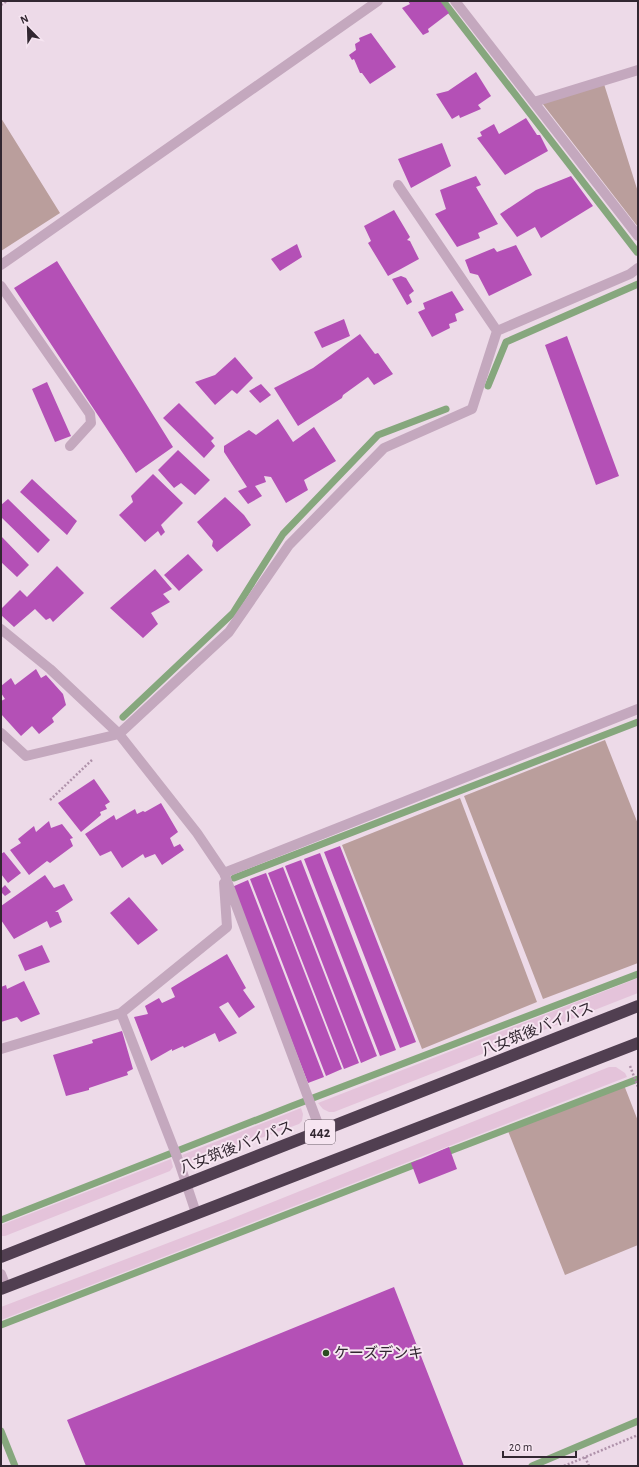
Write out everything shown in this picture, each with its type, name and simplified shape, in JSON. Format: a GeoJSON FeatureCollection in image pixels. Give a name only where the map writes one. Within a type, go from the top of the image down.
{"type":"FeatureCollection","features":[{"type":"Feature","properties":{"kind":"highway","name":"八女筑後バイパス"},"geometry":{"type":"LineString","coordinates":[[1,1257],[638,1006]]}},
{"type":"Feature","properties":{"kind":"highway","name":"442"},"geometry":{"type":"LineString","coordinates":[[3,1288],[638,1044]]}},
{"type":"Feature","properties":{"kind":"street"},"geometry":{"type":"LineString","coordinates":[[1,265],[378,1]]}},
{"type":"Feature","properties":{"kind":"street"},"geometry":{"type":"LineString","coordinates":[[455,1],[638,236]]}},
{"type":"Feature","properties":{"kind":"street"},"geometry":{"type":"LineString","coordinates":[[534,102],[638,70]]}},
{"type":"Feature","properties":{"kind":"street"},"geometry":{"type":"LineString","coordinates":[[398,185],[497,330]]}},
{"type":"Feature","properties":{"kind":"street"},"geometry":{"type":"LineString","coordinates":[[1,733],[26,756],[119,734],[229,632],[289,545],[384,448],[472,409],[497,330],[630,274],[638,268]]}},
{"type":"Feature","properties":{"kind":"street"},"geometry":{"type":"LineString","coordinates":[[1,286],[90,414],[92,423],[70,446]]}},
{"type":"Feature","properties":{"kind":"street"},"geometry":{"type":"LineString","coordinates":[[1,629],[50,669],[119,734],[197,833],[224,873],[321,1132]]}},
{"type":"Feature","properties":{"kind":"street"},"geometry":{"type":"LineString","coordinates":[[224,873],[638,709]]}},
{"type":"Feature","properties":{"kind":"street"},"geometry":{"type":"LineString","coordinates":[[1,1049],[121,1013],[227,927],[224,873]]}},
{"type":"Feature","properties":{"kind":"street"},"geometry":{"type":"LineString","coordinates":[[121,1013],[196,1213]]}},
{"type":"Feature","properties":{"kind":"street"},"geometry":{"type":"LineString","coordinates":[[1,1274],[3,1288]]}},
{"type":"Feature","properties":{"kind":"path"},"geometry":{"type":"LineString","coordinates":[[1,5],[7,1]]}},
{"type":"Feature","properties":{"kind":"path"},"geometry":{"type":"LineString","coordinates":[[50,800],[96,756]]}},
{"type":"Feature","properties":{"kind":"path"},"geometry":{"type":"LineString","coordinates":[[624,1049],[638,1086]]}},
{"type":"Feature","properties":{"kind":"path"},"geometry":{"type":"LineString","coordinates":[[564,1466],[638,1435]]}},
{"type":"Feature","properties":{"kind":"path"},"geometry":{"type":"LineString","coordinates":[[585,1457],[588,1466]]}},
{"type":"Feature","properties":{"kind":"shaded area"},"geometry":{"type":"Polygon","coordinates":[[[604,84],[638,192],[638,227],[542,103],[604,84]]]}},
{"type":"Feature","properties":{"kind":"shaded area"},"geometry":{"type":"Polygon","coordinates":[[[1,118],[60,213],[1,251],[1,118]]]}},
{"type":"Feature","properties":{"kind":"shaded area"},"geometry":{"type":"Polygon","coordinates":[[[605,740],[638,824],[638,963],[543,999],[464,796],[605,740]]]}},
{"type":"Feature","properties":{"kind":"shaded area"},"geometry":{"type":"Polygon","coordinates":[[[460,798],[537,1002],[422,1049],[342,845],[460,798]]]}},
{"type":"Feature","properties":{"kind":"shaded area"},"geometry":{"type":"Polygon","coordinates":[[[638,978],[638,993],[334,1112],[329,1112],[323,1109],[318,1103],[638,978]]]}},
{"type":"Feature","properties":{"kind":"shaded area"},"geometry":{"type":"Polygon","coordinates":[[[609,1067],[616,1067],[625,1073],[627,1077],[1,1320],[1,1307],[228,1220],[609,1067]]]}},
{"type":"Feature","properties":{"kind":"shaded area"},"geometry":{"type":"Polygon","coordinates":[[[624,1085],[638,1121],[638,1245],[565,1275],[508,1131],[624,1085]]]}},
{"type":"Feature","properties":{"kind":"shaded area"},"geometry":{"type":"Polygon","coordinates":[[[301,1108],[303,1114],[302,1121],[299,1124],[190,1164],[182,1155],[301,1108]]]}},
{"type":"Feature","properties":{"kind":"shaded area"},"geometry":{"type":"Polygon","coordinates":[[[171,1159],[173,1167],[170,1171],[5,1236],[1,1236],[1,1225],[171,1159]]]}},
{"type":"Feature","properties":{"kind":"building"},"geometry":{"type":"Polygon","coordinates":[[[408,1],[440,1],[449,13],[428,29],[429,32],[423,35],[402,8],[410,4],[408,1]]]}},
{"type":"Feature","properties":{"kind":"building"},"geometry":{"type":"Polygon","coordinates":[[[371,33],[396,67],[370,84],[362,73],[360,73],[354,59],[352,60],[349,55],[356,50],[355,44],[360,41],[359,38],[371,33]]]}},
{"type":"Feature","properties":{"kind":"building"},"geometry":{"type":"Polygon","coordinates":[[[476,72],[491,96],[478,105],[481,109],[460,118],[459,115],[452,119],[436,94],[448,91],[476,72]]]}},
{"type":"Feature","properties":{"kind":"building"},"geometry":{"type":"Polygon","coordinates":[[[526,118],[537,135],[540,135],[548,151],[505,175],[477,138],[482,136],[480,132],[494,124],[499,134],[526,118]]]}},
{"type":"Feature","properties":{"kind":"building"},"geometry":{"type":"Polygon","coordinates":[[[442,143],[451,166],[411,188],[398,159],[442,143]]]}},
{"type":"Feature","properties":{"kind":"building"},"geometry":{"type":"Polygon","coordinates":[[[476,176],[481,185],[476,187],[498,224],[478,233],[480,238],[457,247],[435,214],[446,209],[440,190],[476,176]]]}},
{"type":"Feature","properties":{"kind":"building"},"geometry":{"type":"Polygon","coordinates":[[[571,176],[593,206],[541,238],[535,227],[517,237],[500,214],[536,190],[571,176]]]}},
{"type":"Feature","properties":{"kind":"building"},"geometry":{"type":"Polygon","coordinates":[[[394,210],[410,237],[407,240],[410,241],[419,259],[388,276],[368,243],[371,241],[364,226],[394,210]]]}},
{"type":"Feature","properties":{"kind":"building"},"geometry":{"type":"Polygon","coordinates":[[[297,244],[302,257],[280,271],[271,259],[297,244]]]}},
{"type":"Feature","properties":{"kind":"building"},"geometry":{"type":"Polygon","coordinates":[[[516,245],[532,275],[489,296],[478,275],[470,273],[465,260],[494,248],[497,252],[516,245]]]}},
{"type":"Feature","properties":{"kind":"building"},"geometry":{"type":"Polygon","coordinates":[[[57,261],[173,447],[136,473],[14,288],[57,261]]]}},
{"type":"Feature","properties":{"kind":"building"},"geometry":{"type":"Polygon","coordinates":[[[401,276],[406,278],[414,291],[409,295],[412,302],[407,305],[392,279],[401,276]]]}},
{"type":"Feature","properties":{"kind":"building"},"geometry":{"type":"Polygon","coordinates":[[[452,291],[464,310],[455,314],[457,321],[449,324],[450,328],[432,337],[418,312],[425,309],[423,303],[452,291]]]}},
{"type":"Feature","properties":{"kind":"building"},"geometry":{"type":"Polygon","coordinates":[[[344,319],[350,336],[322,348],[314,332],[344,319]]]}},
{"type":"Feature","properties":{"kind":"building"},"geometry":{"type":"Polygon","coordinates":[[[360,334],[375,354],[378,353],[393,374],[374,385],[368,377],[343,395],[342,398],[298,426],[274,388],[313,368],[360,334]]]}},
{"type":"Feature","properties":{"kind":"building"},"geometry":{"type":"Polygon","coordinates":[[[567,336],[619,476],[596,485],[545,345],[567,336]]]}},
{"type":"Feature","properties":{"kind":"building"},"geometry":{"type":"Polygon","coordinates":[[[235,357],[253,378],[237,394],[232,390],[215,405],[195,382],[215,375],[235,357]]]}},
{"type":"Feature","properties":{"kind":"building"},"geometry":{"type":"Polygon","coordinates":[[[47,382],[71,436],[55,442],[32,389],[47,382]]]}},
{"type":"Feature","properties":{"kind":"building"},"geometry":{"type":"Polygon","coordinates":[[[261,384],[271,395],[260,403],[249,391],[261,384]]]}},
{"type":"Feature","properties":{"kind":"building"},"geometry":{"type":"Polygon","coordinates":[[[179,403],[214,438],[211,441],[215,446],[204,458],[163,418],[179,403]]]}},
{"type":"Feature","properties":{"kind":"building"},"geometry":{"type":"Polygon","coordinates":[[[278,419],[293,442],[314,427],[336,461],[304,480],[308,490],[286,503],[271,477],[264,476],[266,482],[255,486],[262,496],[248,504],[238,491],[247,487],[224,452],[224,446],[249,430],[256,435],[278,419]]]}},
{"type":"Feature","properties":{"kind":"building"},"geometry":{"type":"Polygon","coordinates":[[[178,450],[210,480],[195,495],[181,483],[174,488],[158,470],[178,450]]]}},
{"type":"Feature","properties":{"kind":"building"},"geometry":{"type":"Polygon","coordinates":[[[153,474],[183,503],[161,525],[165,532],[161,536],[158,531],[145,542],[119,515],[133,502],[131,496],[153,474]]]}},
{"type":"Feature","properties":{"kind":"building"},"geometry":{"type":"Polygon","coordinates":[[[32,479],[77,521],[67,535],[20,492],[32,479]]]}},
{"type":"Feature","properties":{"kind":"building"},"geometry":{"type":"Polygon","coordinates":[[[225,497],[244,515],[251,525],[217,552],[212,546],[213,541],[197,522],[225,497]]]}},
{"type":"Feature","properties":{"kind":"building"},"geometry":{"type":"Polygon","coordinates":[[[8,499],[50,540],[38,553],[1,517],[1,505],[8,499]]]}},
{"type":"Feature","properties":{"kind":"building"},"geometry":{"type":"Polygon","coordinates":[[[1,536],[29,565],[17,577],[1,562],[1,536]]]}},
{"type":"Feature","properties":{"kind":"building"},"geometry":{"type":"Polygon","coordinates":[[[188,554],[203,570],[179,591],[164,575],[188,554]]]}},
{"type":"Feature","properties":{"kind":"building"},"geometry":{"type":"Polygon","coordinates":[[[57,566],[84,593],[53,622],[50,618],[46,620],[35,609],[14,627],[1,615],[1,609],[20,590],[27,597],[57,566]]]}},
{"type":"Feature","properties":{"kind":"building"},"geometry":{"type":"Polygon","coordinates":[[[155,569],[172,589],[163,594],[170,602],[151,613],[158,624],[143,638],[110,608],[155,569]]]}},
{"type":"Feature","properties":{"kind":"building"},"geometry":{"type":"Polygon","coordinates":[[[36,669],[41,678],[46,675],[63,694],[66,705],[52,718],[54,722],[39,734],[32,726],[21,736],[1,714],[1,701],[5,699],[1,693],[1,686],[11,678],[15,685],[36,669]]]}},
{"type":"Feature","properties":{"kind":"building"},"geometry":{"type":"Polygon","coordinates":[[[94,779],[110,802],[105,805],[107,809],[100,812],[101,815],[81,832],[58,803],[94,779]]]}},
{"type":"Feature","properties":{"kind":"building"},"geometry":{"type":"Polygon","coordinates":[[[161,803],[178,832],[170,838],[174,847],[180,844],[184,850],[162,865],[155,854],[145,858],[143,854],[122,868],[111,851],[100,856],[85,834],[114,815],[116,820],[135,809],[137,814],[143,811],[145,812],[161,803]]]}},
{"type":"Feature","properties":{"kind":"building"},"geometry":{"type":"Polygon","coordinates":[[[49,821],[51,828],[62,824],[73,838],[70,839],[73,846],[50,863],[47,861],[29,875],[10,850],[21,843],[18,839],[34,826],[36,832],[49,821]]]}},
{"type":"Feature","properties":{"kind":"building"},"geometry":{"type":"Polygon","coordinates":[[[340,846],[416,1042],[400,1048],[324,852],[340,846]]]}},
{"type":"Feature","properties":{"kind":"building"},"geometry":{"type":"Polygon","coordinates":[[[4,852],[21,873],[8,883],[1,874],[1,854],[4,852]]]}},
{"type":"Feature","properties":{"kind":"building"},"geometry":{"type":"Polygon","coordinates":[[[320,853],[396,1050],[380,1056],[304,859],[320,853]]]}},
{"type":"Feature","properties":{"kind":"building"},"geometry":{"type":"Polygon","coordinates":[[[301,860],[377,1056],[361,1063],[285,866],[301,860]]]}},
{"type":"Feature","properties":{"kind":"building"},"geometry":{"type":"Polygon","coordinates":[[[283,867],[359,1063],[344,1069],[268,873],[283,867]]]}},
{"type":"Feature","properties":{"kind":"building"},"geometry":{"type":"Polygon","coordinates":[[[266,873],[342,1069],[326,1076],[250,879],[266,873]]]}},
{"type":"Feature","properties":{"kind":"building"},"geometry":{"type":"Polygon","coordinates":[[[45,875],[54,888],[64,884],[73,900],[55,912],[58,912],[62,922],[50,928],[47,921],[14,939],[1,920],[1,906],[45,875]]]}},
{"type":"Feature","properties":{"kind":"building"},"geometry":{"type":"Polygon","coordinates":[[[248,880],[324,1077],[308,1083],[232,887],[248,880]]]}},
{"type":"Feature","properties":{"kind":"building"},"geometry":{"type":"Polygon","coordinates":[[[5,885],[11,892],[5,896],[1,892],[1,889],[5,885]]]}},
{"type":"Feature","properties":{"kind":"building"},"geometry":{"type":"Polygon","coordinates":[[[129,897],[158,930],[138,945],[110,913],[129,897]]]}},
{"type":"Feature","properties":{"kind":"building"},"geometry":{"type":"Polygon","coordinates":[[[42,945],[50,962],[25,971],[18,955],[42,945]]]}},
{"type":"Feature","properties":{"kind":"building"},"geometry":{"type":"Polygon","coordinates":[[[227,954],[246,988],[243,990],[255,1007],[239,1018],[228,1002],[219,1007],[237,1033],[219,1042],[215,1033],[184,1048],[183,1046],[172,1051],[172,1049],[151,1061],[134,1017],[148,1014],[145,1006],[159,998],[162,1003],[175,997],[171,988],[227,954]]]}},
{"type":"Feature","properties":{"kind":"building"},"geometry":{"type":"Polygon","coordinates":[[[24,981],[40,1014],[21,1022],[17,1017],[1,1022],[1,987],[6,985],[7,989],[24,981]]]}},
{"type":"Feature","properties":{"kind":"building"},"geometry":{"type":"Polygon","coordinates":[[[122,1031],[133,1069],[127,1072],[128,1075],[89,1088],[89,1090],[66,1096],[53,1055],[93,1043],[92,1040],[122,1031]]]}},
{"type":"Feature","properties":{"kind":"building"},"geometry":{"type":"Polygon","coordinates":[[[449,1147],[457,1169],[419,1184],[411,1163],[449,1147]]]}},
{"type":"Feature","properties":{"kind":"building","name":"ケーズデンキ"},"geometry":{"type":"Polygon","coordinates":[[[394,1287],[464,1466],[86,1466],[67,1420],[394,1287]]]}},
{"type":"Feature","properties":{"kind":"waterway"},"geometry":{"type":"LineString","coordinates":[[443,1],[637,252]]}},
{"type":"Feature","properties":{"kind":"waterway"},"geometry":{"type":"LineString","coordinates":[[488,386],[506,342],[638,284]]}},
{"type":"Feature","properties":{"kind":"waterway"},"geometry":{"type":"LineString","coordinates":[[123,717],[233,613],[283,534],[378,435],[446,409]]}},
{"type":"Feature","properties":{"kind":"waterway"},"geometry":{"type":"LineString","coordinates":[[234,878],[638,722]]}},
{"type":"Feature","properties":{"kind":"waterway"},"geometry":{"type":"LineString","coordinates":[[1,1220],[292,1106],[638,974]]}},
{"type":"Feature","properties":{"kind":"waterway"},"geometry":{"type":"LineString","coordinates":[[442,1154],[638,1079]]}},
{"type":"Feature","properties":{"kind":"waterway"},"geometry":{"type":"LineString","coordinates":[[1,1325],[419,1163]]}},
{"type":"Feature","properties":{"kind":"waterway"},"geometry":{"type":"LineString","coordinates":[[532,1466],[638,1421]]}},
{"type":"Feature","properties":{"kind":"waterway"},"geometry":{"type":"LineString","coordinates":[[1,1431],[15,1466]]}},
{"type":"Feature","properties":{"kind":"place","name":"ケーズデンキ"},"geometry":{"type":"Point","coordinates":[326,1353]}}]}
